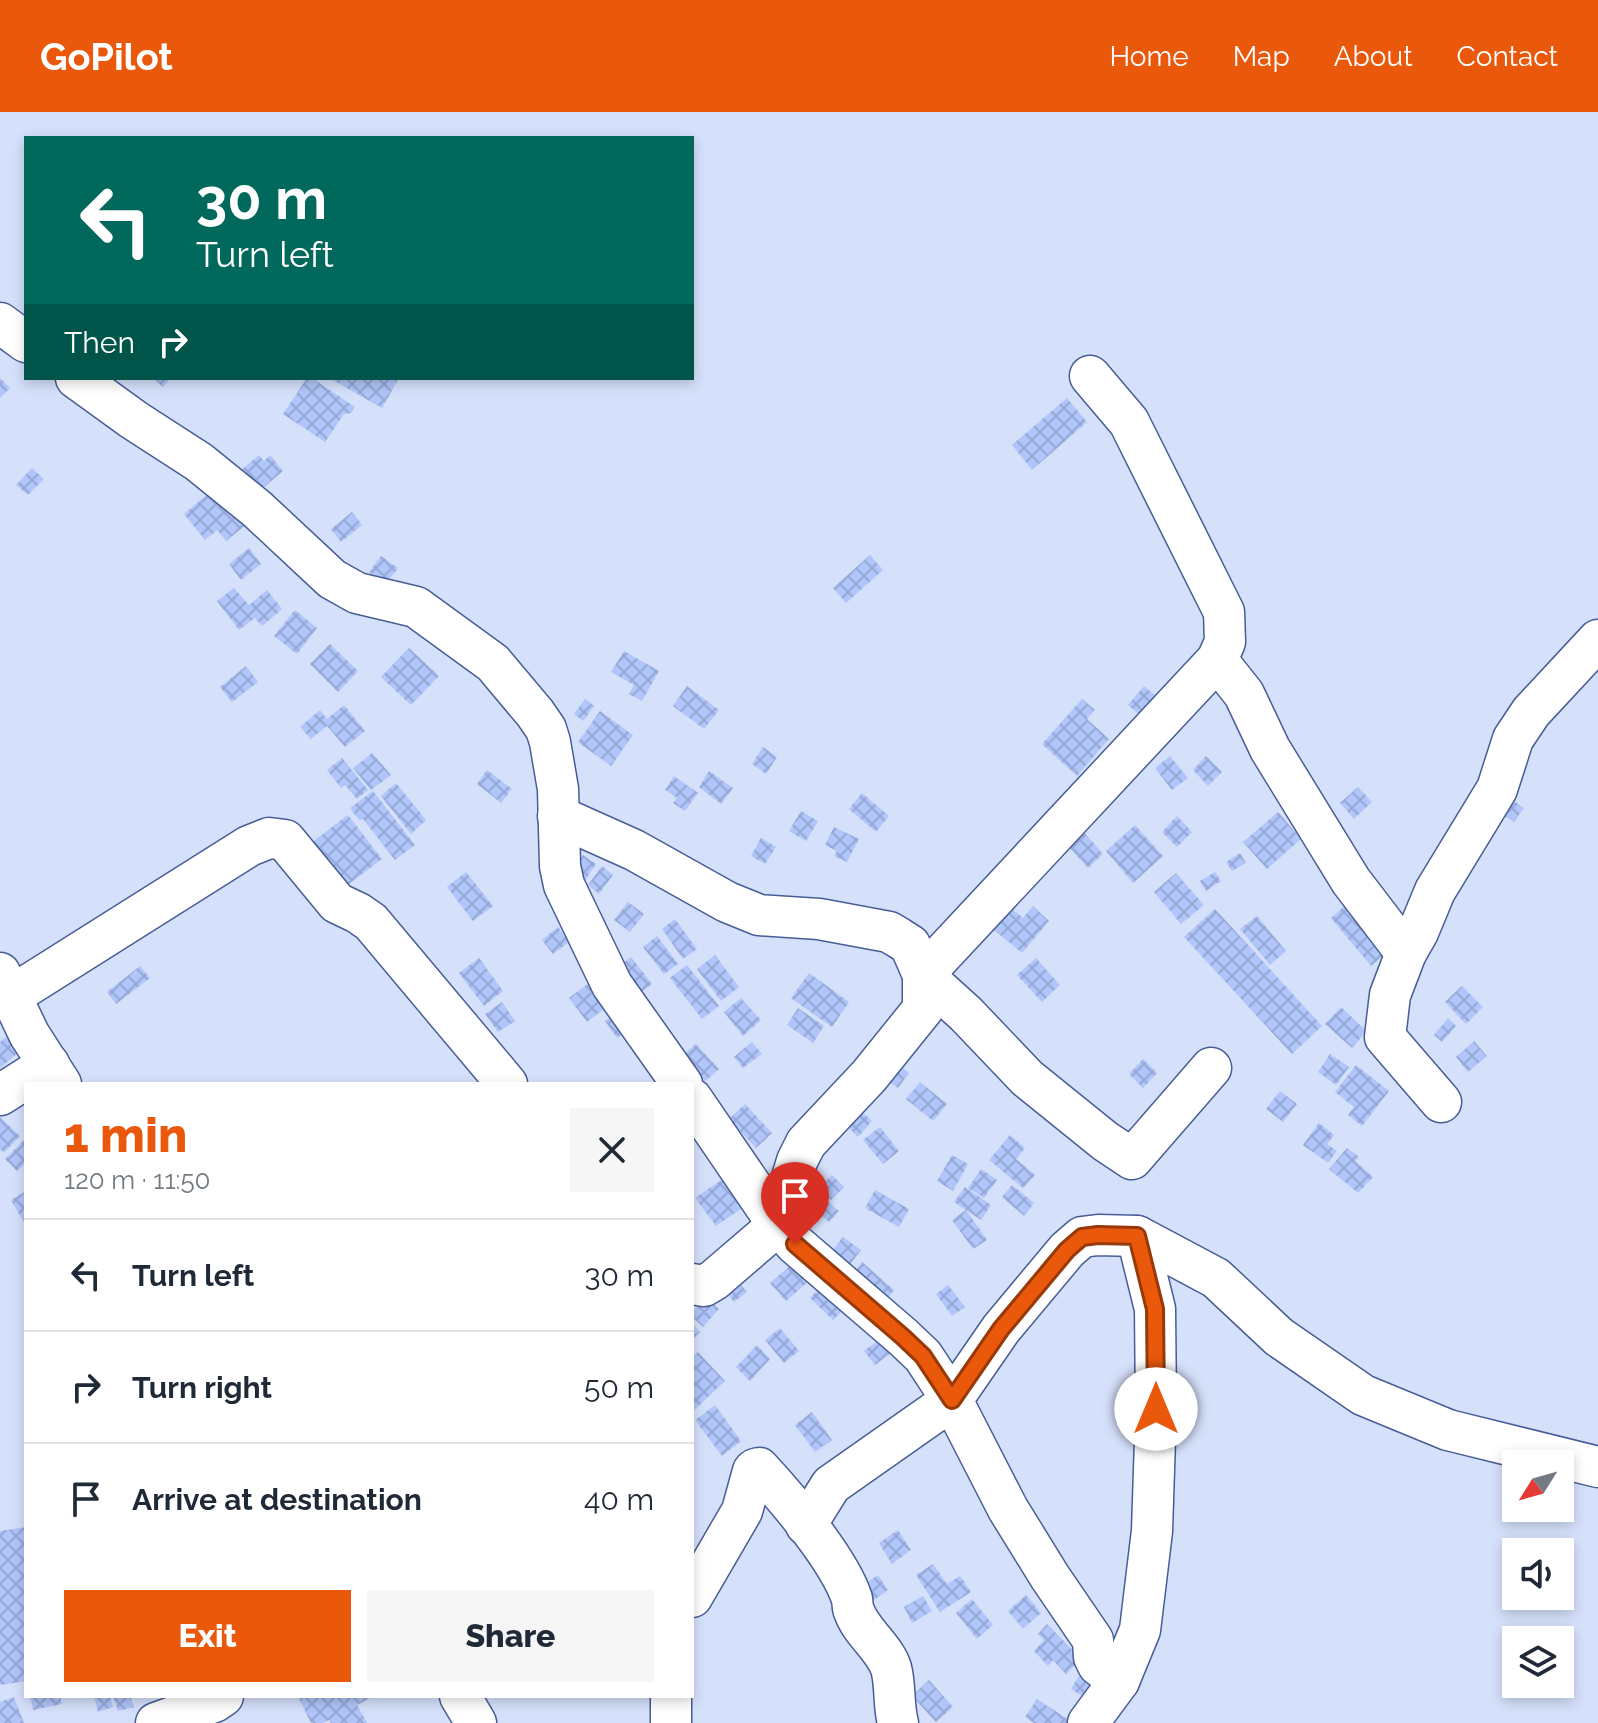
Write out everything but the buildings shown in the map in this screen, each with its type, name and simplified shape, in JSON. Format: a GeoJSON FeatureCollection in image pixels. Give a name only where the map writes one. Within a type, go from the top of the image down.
{"type":"FeatureCollection","features":[{"type":"Feature","properties":{"kind":"street"},"geometry":{"type":"LineString","coordinates":[[0,323],[24,341]]}},
{"type":"Feature","properties":{"kind":"street"},"geometry":{"type":"LineString","coordinates":[[923,975],[1217,660],[1225,642],[1224,612],[1129,422],[1090,376]]}},
{"type":"Feature","properties":{"kind":"street"},"geometry":{"type":"LineString","coordinates":[[79,380],[199,462],[257,509],[339,584],[357,593],[416,607],[493,663],[546,729],[558,789],[560,866],[564,885],[612,985],[681,1082]]}},
{"type":"Feature","properties":{"kind":"street"},"geometry":{"type":"LineString","coordinates":[[1441,1102],[1385,1037],[1390,995],[1435,891],[1497,789],[1513,739],[1531,712],[1598,640]]}},
{"type":"Feature","properties":{"kind":"street"},"geometry":{"type":"LineString","coordinates":[[1217,660],[1244,694],[1270,749],[1351,881],[1406,953]]}},
{"type":"Feature","properties":{"kind":"street"},"geometry":{"type":"LineString","coordinates":[[558,816],[634,850],[727,902],[759,915],[819,919],[889,932],[910,945],[923,975],[923,1009],[869,1076],[806,1143],[797,1161],[778,1225],[714,1280],[704,1286],[694,1284]]}},
{"type":"Feature","properties":{"kind":"street"},"geometry":{"type":"LineString","coordinates":[[34,1082],[55,1074],[29,1034],[5,984],[249,846],[269,838],[285,840],[337,903],[371,922],[505,1082]]}},
{"type":"Feature","properties":{"kind":"street"},"geometry":{"type":"LineString","coordinates":[[923,975],[966,1014],[1027,1078],[1132,1159],[1211,1068]]}},
{"type":"Feature","properties":{"kind":"street"},"geometry":{"type":"LineString","coordinates":[[0,1095],[24,1086]]}},
{"type":"Feature","properties":{"kind":"street"},"geometry":{"type":"LineString","coordinates":[[694,1102],[778,1225],[795,1244],[923,1356],[952,1400],[1008,1509],[1093,1640],[1098,1665],[1119,1681]]}},
{"type":"Feature","properties":{"kind":"street"},"geometry":{"type":"LineString","coordinates":[[806,1525],[831,1485],[952,1400],[1001,1329],[1067,1250],[1082,1237],[1098,1235],[1137,1236],[1216,1278],[1279,1337],[1363,1395],[1448,1430],[1598,1467]]}},
{"type":"Feature","properties":{"kind":"street"},"geometry":{"type":"LineString","coordinates":[[1088,1723],[1119,1681],[1140,1630],[1152,1531],[1155,1309],[1137,1236]]}},
{"type":"Feature","properties":{"kind":"street"},"geometry":{"type":"LineString","coordinates":[[694,1594],[742,1511],[755,1469],[762,1470],[835,1566],[852,1600],[854,1611],[888,1661],[898,1723]]}},
{"type":"Feature","properties":{"kind":"street"},"geometry":{"type":"LineString","coordinates":[[156,1723],[220,1698]]}},
{"type":"Feature","properties":{"kind":"street"},"geometry":{"type":"LineString","coordinates":[[461,1698],[476,1723]]}},
{"type":"Feature","properties":{"kind":"street"},"geometry":{"type":"LineString","coordinates":[[671,1698],[671,1723]]}},
{"type":"Feature","properties":{"kind":"route"},"geometry":{"type":"LineString","coordinates":[[795,1244],[923,1356],[952,1400],[1001,1329],[1067,1250],[1082,1237],[1137,1236],[1155,1309],[1156,1409]]}}]}
